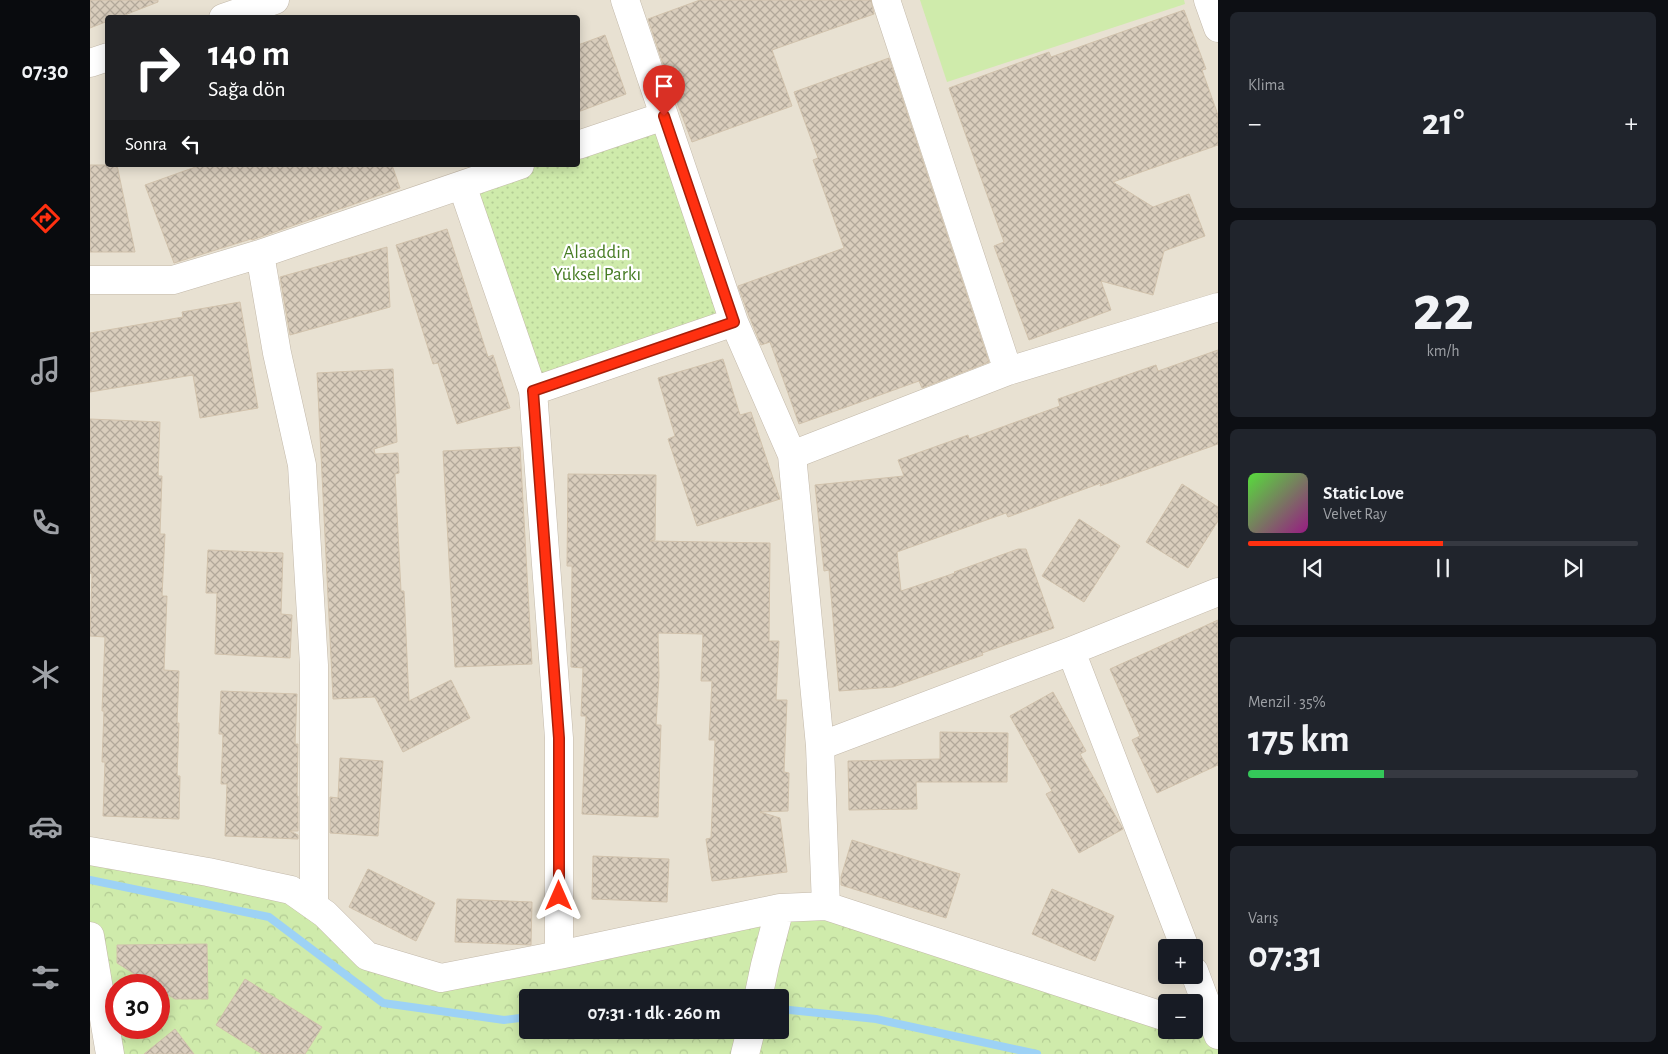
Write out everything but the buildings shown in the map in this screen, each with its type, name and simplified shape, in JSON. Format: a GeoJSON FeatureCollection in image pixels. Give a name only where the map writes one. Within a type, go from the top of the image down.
{"type":"FeatureCollection","features":[{"type":"Feature","properties":{"kind":"street"},"geometry":{"type":"LineString","coordinates":[[232,15],[274,0]]}},
{"type":"Feature","properties":{"kind":"street"},"geometry":{"type":"LineString","coordinates":[[625,0],[734,322],[792,455],[820,746],[826,906]]}},
{"type":"Feature","properties":{"kind":"street"},"geometry":{"type":"LineString","coordinates":[[886,0],[1008,371]]}},
{"type":"Feature","properties":{"kind":"street"},"geometry":{"type":"LineString","coordinates":[[1208,0],[1218,28]]}},
{"type":"Feature","properties":{"kind":"street"},"geometry":{"type":"LineString","coordinates":[[90,63],[105,58]]}},
{"type":"Feature","properties":{"kind":"street"},"geometry":{"type":"LineString","coordinates":[[580,145],[664,116]]}},
{"type":"Feature","properties":{"kind":"street"},"geometry":{"type":"LineString","coordinates":[[90,280],[173,280],[260,254],[514,167]]}},
{"type":"Feature","properties":{"kind":"street"},"geometry":{"type":"LineString","coordinates":[[462,185],[533,391],[559,738],[559,955]]}},
{"type":"Feature","properties":{"kind":"street"},"geometry":{"type":"LineString","coordinates":[[260,254],[277,354],[302,465],[314,665],[314,906]]}},
{"type":"Feature","properties":{"kind":"street"},"geometry":{"type":"LineString","coordinates":[[792,455],[1008,371],[1218,307]]}},
{"type":"Feature","properties":{"kind":"street"},"geometry":{"type":"LineString","coordinates":[[533,391],[734,322]]}},
{"type":"Feature","properties":{"kind":"street"},"geometry":{"type":"LineString","coordinates":[[820,746],[1072,651],[1218,592]]}},
{"type":"Feature","properties":{"kind":"street"},"geometry":{"type":"LineString","coordinates":[[1072,651],[1182,939]]}},
{"type":"Feature","properties":{"kind":"street"},"geometry":{"type":"LineString","coordinates":[[90,851],[208,872],[291,890],[325,914],[367,956],[441,978],[780,908],[826,906],[1158,1014]]}},
{"type":"Feature","properties":{"kind":"street"},"geometry":{"type":"LineString","coordinates":[[760,989],[780,908]]}},
{"type":"Feature","properties":{"kind":"street"},"geometry":{"type":"LineString","coordinates":[[90,936],[110,1054]]}},
{"type":"Feature","properties":{"kind":"street"},"geometry":{"type":"LineString","coordinates":[[1199,984],[1218,1034]]}},
{"type":"Feature","properties":{"kind":"street"},"geometry":{"type":"LineString","coordinates":[[1203,1029],[1218,1034]]}},
{"type":"Feature","properties":{"kind":"street"},"geometry":{"type":"LineString","coordinates":[[745,1054],[749,1039]]}},
{"type":"Feature","properties":{"kind":"shaded area"},"geometry":{"type":"Polygon","coordinates":[[[90,0],[1218,0],[1218,1054],[90,1054],[90,0]]]}},
{"type":"Feature","properties":{"kind":"green space"},"geometry":{"type":"Polygon","coordinates":[[[920,0],[1184,0],[1185,4],[947,82],[920,0]]]}},
{"type":"Feature","properties":{"kind":"green space","name":"Alaaddin Yüksel Parkı"},"geometry":{"type":"Polygon","coordinates":[[[664,116],[734,322],[533,391],[462,185],[514,167],[580,167],[580,144],[664,116]]]}},
{"type":"Feature","properties":{"kind":"green space"},"geometry":{"type":"Polygon","coordinates":[[[90,851],[291,890],[367,956],[441,978],[826,906],[1158,1027],[1158,1039],[1203,1039],[1203,1029],[1217,1033],[1218,1054],[110,1054],[107,1039],[170,1039],[170,974],[105,974],[105,1024],[90,936],[90,851]]]}},
{"type":"Feature","properties":{"kind":"waterway"},"geometry":{"type":"LineString","coordinates":[[90,880],[269,917],[383,1003],[504,1020],[519,1018]]}},
{"type":"Feature","properties":{"kind":"waterway"},"geometry":{"type":"LineString","coordinates":[[789,1010],[876,1019],[1037,1054]]}},
{"type":"Feature","properties":{"kind":"route"},"geometry":{"type":"LineString","coordinates":[[559,896],[559,738],[533,391],[734,322],[664,116]]}}]}
